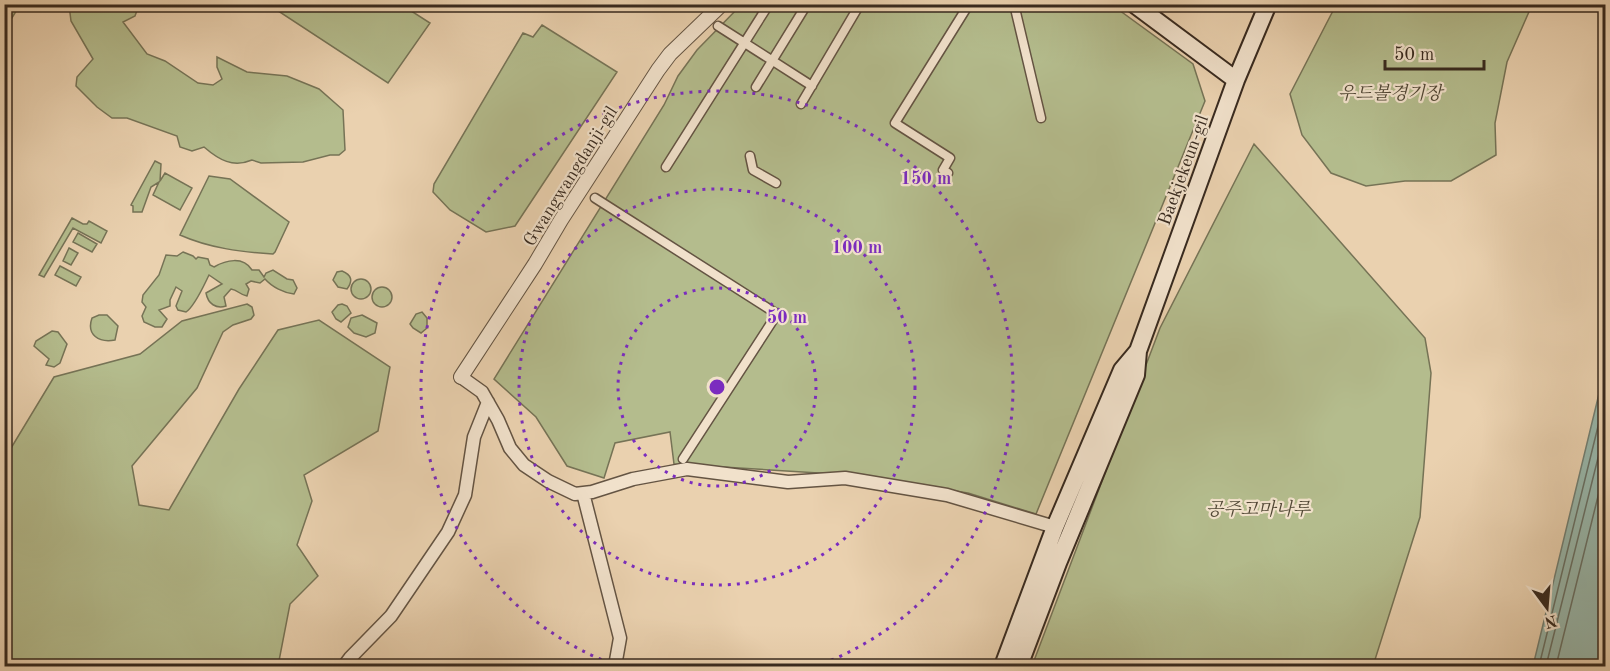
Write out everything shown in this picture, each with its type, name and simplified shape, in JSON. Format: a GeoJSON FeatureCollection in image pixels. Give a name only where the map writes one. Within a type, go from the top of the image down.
{"type":"FeatureCollection","features":[{"type":"Feature","properties":{"kind":"main road"},"geometry":{"type":"LineString","coordinates":[[1134,4],[1236,80]]}},
{"type":"Feature","properties":{"kind":"main road","name":"Baekjekeun-gil"},"geometry":{"type":"LineString","coordinates":[[1019,666],[1058,563],[1136,375],[1138,351],[1236,80],[1268,4]]}},
{"type":"Feature","properties":{"kind":"main road","name":"Baekjekeun-gil"},"geometry":{"type":"LineString","coordinates":[[1003,666],[1055,527],[1122,370],[1138,351]]}},
{"type":"Feature","properties":{"kind":"street","name":"Gwangwangdanji-gil"},"geometry":{"type":"LineString","coordinates":[[461,377],[658,70],[670,54],[722,4]]}},
{"type":"Feature","properties":{"kind":"street"},"geometry":{"type":"LineString","coordinates":[[666,167],[769,4]]}},
{"type":"Feature","properties":{"kind":"street"},"geometry":{"type":"LineString","coordinates":[[756,87],[807,4]]}},
{"type":"Feature","properties":{"kind":"street"},"geometry":{"type":"LineString","coordinates":[[801,104],[860,4]]}},
{"type":"Feature","properties":{"kind":"street"},"geometry":{"type":"LineString","coordinates":[[948,173],[943,170],[950,158],[895,123],[969,4]]}},
{"type":"Feature","properties":{"kind":"street"},"geometry":{"type":"LineString","coordinates":[[1014,4],[1041,118]]}},
{"type":"Feature","properties":{"kind":"street"},"geometry":{"type":"LineString","coordinates":[[718,26],[812,86]]}},
{"type":"Feature","properties":{"kind":"street"},"geometry":{"type":"LineString","coordinates":[[750,156],[753,170],[776,183]]}},
{"type":"Feature","properties":{"kind":"street"},"geometry":{"type":"LineString","coordinates":[[595,198],[777,314],[683,459]]}},
{"type":"Feature","properties":{"kind":"street"},"geometry":{"type":"LineString","coordinates":[[461,377],[482,392],[510,448],[524,465],[560,488],[575,494],[592,492],[633,479],[687,469],[788,482],[845,478],[947,495],[1055,527]]}},
{"type":"Feature","properties":{"kind":"street"},"geometry":{"type":"LineString","coordinates":[[344,666],[391,616],[448,532],[465,495],[474,437],[488,402]]}},
{"type":"Feature","properties":{"kind":"street"},"geometry":{"type":"LineString","coordinates":[[583,493],[620,638],[615,666]]}},
{"type":"Feature","properties":{"kind":"green space"},"geometry":{"type":"Polygon","coordinates":[[[4,5],[20,5],[5,29],[4,5]]]}},
{"type":"Feature","properties":{"kind":"green space"},"geometry":{"type":"Polygon","coordinates":[[[69,5],[139,5],[135,16],[123,22],[147,54],[165,61],[198,83],[213,85],[222,79],[217,67],[217,57],[247,72],[287,76],[319,89],[343,110],[345,150],[339,155],[303,162],[261,163],[252,160],[232,163],[215,156],[204,147],[192,151],[180,147],[177,136],[127,118],[112,118],[76,86],[77,77],[93,59],[71,21],[69,5]]]}},
{"type":"Feature","properties":{"kind":"green space"},"geometry":{"type":"Polygon","coordinates":[[[269,5],[402,5],[430,23],[388,83],[269,5]]]}},
{"type":"Feature","properties":{"kind":"green space"},"geometry":{"type":"Polygon","coordinates":[[[741,5],[1112,5],[1193,64],[1205,101],[1036,514],[968,493],[851,475],[674,464],[670,432],[615,443],[604,478],[567,466],[536,417],[494,379],[664,105],[678,76],[697,50],[741,5]]]}},
{"type":"Feature","properties":{"kind":"green space","name":"우드볼경기장"},"geometry":{"type":"Polygon","coordinates":[[[1336,5],[1532,5],[1507,62],[1495,123],[1496,155],[1451,181],[1405,181],[1366,186],[1331,173],[1302,135],[1290,94],[1336,5]]]}},
{"type":"Feature","properties":{"kind":"green space"},"geometry":{"type":"Polygon","coordinates":[[[542,25],[617,72],[515,226],[486,232],[450,210],[433,192],[434,184],[523,33],[533,37],[542,25]]]}},
{"type":"Feature","properties":{"kind":"green space","name":"공주고마나루"},"geometry":{"type":"Polygon","coordinates":[[[1254,144],[1425,338],[1431,373],[1420,517],[1373,666],[1032,666],[1160,328],[1254,144]]]}},
{"type":"Feature","properties":{"kind":"green space"},"geometry":{"type":"Polygon","coordinates":[[[155,161],[161,164],[160,181],[165,173],[192,188],[180,210],[153,195],[159,182],[151,187],[142,212],[133,212],[131,205],[155,161]]]}},
{"type":"Feature","properties":{"kind":"green space"},"geometry":{"type":"Polygon","coordinates":[[[209,176],[230,179],[289,222],[273,254],[225,249],[180,235],[209,176]]]}},
{"type":"Feature","properties":{"kind":"green space"},"geometry":{"type":"Polygon","coordinates":[[[72,218],[83,224],[89,221],[107,231],[101,243],[73,228],[44,277],[39,275],[72,218]]]}},
{"type":"Feature","properties":{"kind":"green space"},"geometry":{"type":"Polygon","coordinates":[[[78,233],[97,244],[92,252],[73,242],[78,233]]]}},
{"type":"Feature","properties":{"kind":"green space"},"geometry":{"type":"Polygon","coordinates":[[[69,248],[78,253],[71,265],[63,261],[69,248]]]}},
{"type":"Feature","properties":{"kind":"green space"},"geometry":{"type":"Polygon","coordinates":[[[183,252],[196,259],[198,257],[208,259],[210,265],[214,267],[229,261],[239,261],[252,270],[259,270],[264,277],[266,273],[273,270],[293,280],[297,288],[294,294],[278,289],[265,279],[260,283],[251,281],[246,284],[249,289],[247,296],[231,289],[224,297],[226,306],[219,307],[211,303],[206,293],[222,284],[209,275],[196,300],[186,312],[178,310],[176,306],[182,291],[176,287],[170,300],[170,306],[159,310],[167,319],[162,327],[155,327],[144,322],[142,316],[146,307],[142,302],[143,295],[159,275],[166,255],[177,256],[183,252]]]}},
{"type":"Feature","properties":{"kind":"green space"},"geometry":{"type":"Polygon","coordinates":[[[60,266],[81,277],[76,286],[55,275],[60,266]]]}},
{"type":"Feature","properties":{"kind":"green space"},"geometry":{"type":"Polygon","coordinates":[[[342,271],[350,278],[347,289],[338,287],[333,280],[337,272],[342,271]]]}},
{"type":"Feature","properties":{"kind":"green space"},"geometry":{"type":"Polygon","coordinates":[[[361,279],[368,282],[371,289],[368,296],[361,299],[354,296],[351,289],[354,282],[361,279]]]}},
{"type":"Feature","properties":{"kind":"green space"},"geometry":{"type":"Polygon","coordinates":[[[382,287],[389,290],[392,297],[389,304],[382,307],[375,304],[372,297],[375,290],[382,287]]]}},
{"type":"Feature","properties":{"kind":"green space"},"geometry":{"type":"Polygon","coordinates":[[[247,304],[252,307],[254,315],[251,319],[233,325],[223,332],[197,388],[132,466],[139,505],[169,510],[239,389],[278,330],[319,320],[390,367],[378,431],[304,475],[312,501],[297,545],[318,576],[290,604],[278,666],[5,666],[5,458],[54,377],[140,354],[182,321],[247,304]]]}},
{"type":"Feature","properties":{"kind":"green space"},"geometry":{"type":"Polygon","coordinates":[[[342,304],[347,306],[351,313],[341,322],[332,312],[342,304]]]}},
{"type":"Feature","properties":{"kind":"green space"},"geometry":{"type":"Polygon","coordinates":[[[422,312],[427,318],[427,328],[421,333],[410,324],[416,314],[422,312]]]}},
{"type":"Feature","properties":{"kind":"green space"},"geometry":{"type":"Polygon","coordinates":[[[107,315],[118,326],[115,340],[99,339],[92,333],[92,318],[107,315]]]}},
{"type":"Feature","properties":{"kind":"green space"},"geometry":{"type":"Polygon","coordinates":[[[362,315],[377,323],[375,333],[366,337],[354,333],[348,327],[351,318],[362,315]]]}},
{"type":"Feature","properties":{"kind":"green space"},"geometry":{"type":"Polygon","coordinates":[[[52,331],[58,332],[67,344],[60,363],[54,367],[46,365],[49,359],[34,346],[36,341],[52,331]]]}},
{"type":"Feature","properties":{"kind":"water"},"geometry":{"type":"Polygon","coordinates":[[[1605,369],[1605,666],[1533,666],[1605,369]]]}}]}
